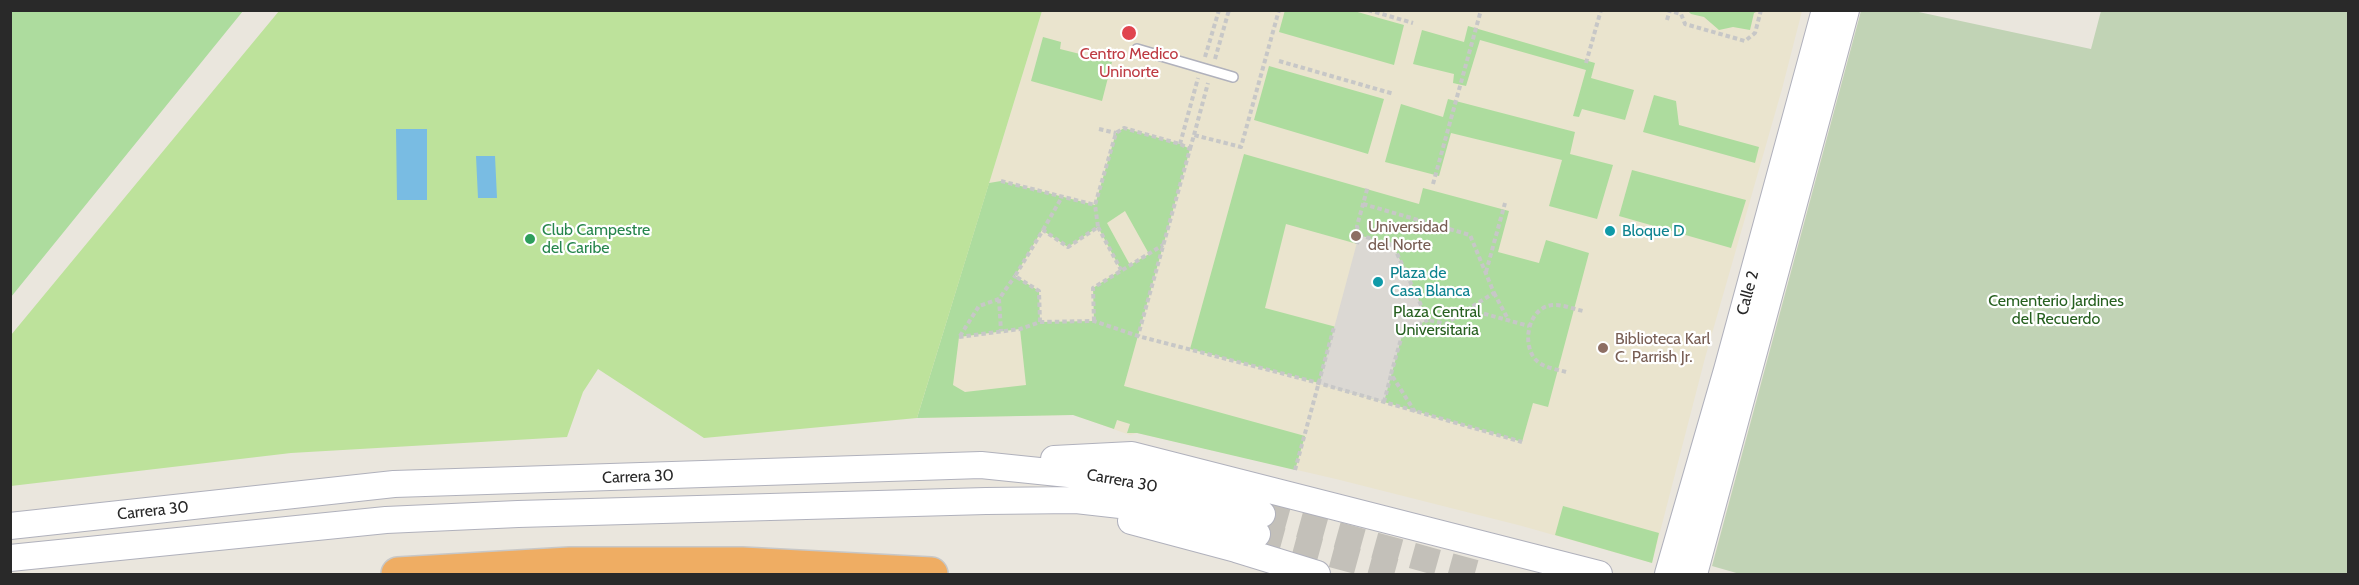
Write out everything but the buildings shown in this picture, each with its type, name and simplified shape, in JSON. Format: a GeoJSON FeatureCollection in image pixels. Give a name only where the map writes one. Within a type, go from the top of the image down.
{"type":"FeatureCollection","features":[{"type":"Feature","properties":{"kind":"highway"},"geometry":{"type":"LineString","coordinates":[[398,574],[570,564],[742,564],[932,574]]}},
{"type":"Feature","properties":{"kind":"main road","name":"Calle 2"},"geometry":{"type":"LineString","coordinates":[[1694,574],[1738,373],[1829,12]]}},
{"type":"Feature","properties":{"kind":"main road","name":"Calle 2"},"geometry":{"type":"LineString","coordinates":[[1668,574],[1738,373]]}},
{"type":"Feature","properties":{"kind":"main road"},"geometry":{"type":"LineString","coordinates":[[981,465],[1132,455],[1599,574]]}},
{"type":"Feature","properties":{"kind":"main road","name":"Carrera 30"},"geometry":{"type":"LineString","coordinates":[[10,526],[394,484],[981,465],[1136,481],[1260,524],[1076,500],[518,513],[386,520],[10,558]]}},
{"type":"Feature","properties":{"kind":"main road"},"geometry":{"type":"LineString","coordinates":[[986,501],[1092,513],[1154,526],[1317,574]]}},
{"type":"Feature","properties":{"kind":"lane"},"geometry":{"type":"LineString","coordinates":[[1137,49],[1233,77]]}},
{"type":"Feature","properties":{"kind":"path"},"geometry":{"type":"LineString","coordinates":[[1138,336],[1194,135],[1241,147],[1279,10]]}},
{"type":"Feature","properties":{"kind":"path"},"geometry":{"type":"LineString","coordinates":[[1368,10],[1413,23]]}},
{"type":"Feature","properties":{"kind":"path"},"geometry":{"type":"LineString","coordinates":[[1432,184],[1481,10]]}},
{"type":"Feature","properties":{"kind":"path"},"geometry":{"type":"LineString","coordinates":[[1586,63],[1601,10]]}},
{"type":"Feature","properties":{"kind":"path"},"geometry":{"type":"LineString","coordinates":[[1667,20],[1669,11],[1681,14],[1685,24],[1745,41],[1755,33],[1761,10]]}},
{"type":"Feature","properties":{"kind":"path"},"geometry":{"type":"LineString","coordinates":[[1279,61],[1394,94]]}},
{"type":"Feature","properties":{"kind":"path"},"geometry":{"type":"LineString","coordinates":[[1121,270],[1098,227],[1095,206],[1116,133],[1124,128],[1190,149]]}},
{"type":"Feature","properties":{"kind":"path"},"geometry":{"type":"LineString","coordinates":[[1099,129],[1116,133]]}},
{"type":"Feature","properties":{"kind":"path"},"geometry":{"type":"LineString","coordinates":[[1001,181],[1095,206]]}},
{"type":"Feature","properties":{"kind":"path"},"geometry":{"type":"LineString","coordinates":[[1356,244],[1359,236],[1357,226],[1368,186]]}},
{"type":"Feature","properties":{"kind":"path"},"geometry":{"type":"LineString","coordinates":[[1062,197],[999,299],[979,306],[959,336],[1020,329],[1040,322],[1094,321],[1138,336],[1384,402],[1521,442]]}},
{"type":"Feature","properties":{"kind":"path"},"geometry":{"type":"LineString","coordinates":[[1486,273],[1505,203]]}},
{"type":"Feature","properties":{"kind":"path"},"geometry":{"type":"LineString","coordinates":[[1363,204],[1470,235],[1494,293],[1509,321]]}},
{"type":"Feature","properties":{"kind":"path"},"geometry":{"type":"LineString","coordinates":[[1043,230],[1068,247],[1098,227]]}},
{"type":"Feature","properties":{"kind":"path"},"geometry":{"type":"LineString","coordinates":[[1359,236],[1393,245],[1428,320]]}},
{"type":"Feature","properties":{"kind":"path"},"geometry":{"type":"LineString","coordinates":[[1094,321],[1093,288],[1164,244]]}},
{"type":"Feature","properties":{"kind":"path"},"geometry":{"type":"LineString","coordinates":[[1015,276],[1039,291],[1040,322]]}},
{"type":"Feature","properties":{"kind":"path"},"geometry":{"type":"LineString","coordinates":[[1384,402],[1403,332],[1428,320],[1446,324],[1494,293]]}},
{"type":"Feature","properties":{"kind":"path"},"geometry":{"type":"LineString","coordinates":[[999,299],[1002,331]]}},
{"type":"Feature","properties":{"kind":"path"},"geometry":{"type":"LineString","coordinates":[[1566,372],[1542,365],[1536,360],[1529,349],[1529,326],[1535,315],[1548,306],[1556,305],[1583,311]]}},
{"type":"Feature","properties":{"kind":"path"},"geometry":{"type":"LineString","coordinates":[[1467,309],[1529,326]]}},
{"type":"Feature","properties":{"kind":"path"},"geometry":{"type":"LineString","coordinates":[[1295,470],[1334,327]]}},
{"type":"Feature","properties":{"kind":"path"},"geometry":{"type":"LineString","coordinates":[[1391,374],[1415,412]]}},
{"type":"Feature","properties":{"kind":"shaded area","name":"Universidad del Norte"},"geometry":{"type":"Polygon","coordinates":[[[1042,11],[1802,11],[1705,358],[1652,563],[1522,526],[1336,479],[1137,433],[1130,435],[1074,415],[917,418],[1042,11]]]}},
{"type":"Feature","properties":{"kind":"shaded area","name":"Plaza de Casa Blanca"},"geometry":{"type":"Polygon","coordinates":[[[1359,235],[1393,245],[1428,320],[1403,332],[1384,402],[1319,384],[1359,235]]]}},
{"type":"Feature","properties":{"kind":"green space"},"geometry":{"type":"Polygon","coordinates":[[[1285,10],[1354,11],[1404,25],[1394,65],[1279,32],[1285,10]]]}},
{"type":"Feature","properties":{"kind":"green space"},"geometry":{"type":"Polygon","coordinates":[[[10,11],[243,11],[11,297],[10,11]]]}},
{"type":"Feature","properties":{"kind":"green space","name":"Club Campestre del Caribe"},"geometry":{"type":"Polygon","coordinates":[[[279,11],[1042,11],[917,418],[704,438],[598,369],[583,392],[567,437],[291,453],[11,486],[11,335],[279,11]]]}},
{"type":"Feature","properties":{"kind":"green space"},"geometry":{"type":"Polygon","coordinates":[[[1688,11],[1758,11],[1754,13],[1750,30],[1733,27],[1719,30],[1704,17],[1688,11]]]}},
{"type":"Feature","properties":{"kind":"green space","name":"Cementerio Jardines del Recuerdo"},"geometry":{"type":"Polygon","coordinates":[[[1861,11],[1914,11],[2091,49],[2101,11],[2348,11],[2348,574],[1740,574],[1712,566],[1861,11]]]}},
{"type":"Feature","properties":{"kind":"green space"},"geometry":{"type":"Polygon","coordinates":[[[1468,26],[1595,63],[1591,78],[1634,90],[1625,120],[1582,109],[1579,117],[1573,116],[1586,70],[1480,40],[1466,86],[1453,83],[1454,74],[1413,64],[1422,30],[1464,42],[1468,26]]]}},
{"type":"Feature","properties":{"kind":"green space"},"geometry":{"type":"Polygon","coordinates":[[[1043,37],[1061,42],[1060,49],[1112,62],[1102,101],[1031,81],[1043,37]]]}},
{"type":"Feature","properties":{"kind":"green space"},"geometry":{"type":"Polygon","coordinates":[[[1269,66],[1384,99],[1368,154],[1254,120],[1269,66]]]}},
{"type":"Feature","properties":{"kind":"green space"},"geometry":{"type":"Polygon","coordinates":[[[1654,95],[1676,101],[1679,125],[1759,147],[1755,163],[1643,132],[1654,95]]]}},
{"type":"Feature","properties":{"kind":"green space"},"geometry":{"type":"Polygon","coordinates":[[[1448,99],[1575,132],[1570,154],[1613,165],[1597,219],[1549,206],[1562,160],[1451,133],[1439,176],[1385,162],[1401,104],[1443,117],[1448,99]]]}},
{"type":"Feature","properties":{"kind":"green space"},"geometry":{"type":"Polygon","coordinates":[[[1124,128],[1190,149],[1124,386],[1305,436],[1295,470],[1137,433],[1127,433],[1130,424],[1117,420],[1114,429],[1073,415],[917,418],[989,183],[1001,181],[1095,205],[1116,133],[1124,128]],[[1125,211],[1107,223],[1130,265],[1149,254],[1125,211]],[[1098,227],[1068,247],[1042,230],[1015,276],[1039,291],[1040,322],[1094,321],[1093,288],[1121,270],[1098,227]],[[1020,329],[959,337],[953,385],[965,392],[1026,385],[1020,329]]]}},
{"type":"Feature","properties":{"kind":"green space","name":"Plaza Central Universitaria"},"geometry":{"type":"Polygon","coordinates":[[[1244,154],[1419,204],[1423,188],[1509,211],[1498,252],[1539,263],[1546,240],[1589,253],[1548,407],[1533,403],[1522,442],[1315,382],[1190,349],[1244,154]],[[1286,224],[1265,308],[1340,328],[1361,245],[1286,224]]]}},
{"type":"Feature","properties":{"kind":"green space"},"geometry":{"type":"Polygon","coordinates":[[[1632,170],[1746,200],[1731,248],[1619,216],[1632,170]]]}},
{"type":"Feature","properties":{"kind":"green space"},"geometry":{"type":"Polygon","coordinates":[[[1563,506],[1659,533],[1652,563],[1555,535],[1563,506]]]}},
{"type":"Feature","properties":{"kind":"water"},"geometry":{"type":"Polygon","coordinates":[[[396,129],[427,129],[427,200],[397,200],[396,129]]]}},
{"type":"Feature","properties":{"kind":"water"},"geometry":{"type":"Polygon","coordinates":[[[476,156],[495,156],[497,198],[478,198],[476,156]]]}},
{"type":"Feature","properties":{"kind":"tunnel"},"geometry":{"type":"LineString","coordinates":[[1262,514],[1479,574]]}},
{"type":"Feature","properties":{"kind":"tunnel"},"geometry":{"type":"LineString","coordinates":[[1257,534],[1404,574]]}},
{"type":"Feature","properties":{"kind":"place","name":"Centro Medico Uninorte"},"geometry":{"type":"Point","coordinates":[1129,33]}},
{"type":"Feature","properties":{"kind":"place","name":"Bloque D"},"geometry":{"type":"Point","coordinates":[1610,231]}},
{"type":"Feature","properties":{"kind":"place","name":"Universidad del Norte"},"geometry":{"type":"Point","coordinates":[1356,236]}},
{"type":"Feature","properties":{"kind":"place","name":"Club Campestre del Caribe"},"geometry":{"type":"Point","coordinates":[530,239]}},
{"type":"Feature","properties":{"kind":"place","name":"Plaza de Casa Blanca"},"geometry":{"type":"Point","coordinates":[1378,282]}},
{"type":"Feature","properties":{"kind":"place","name":"Biblioteca Karl C. Parrish Jr."},"geometry":{"type":"Point","coordinates":[1603,348]}}]}
